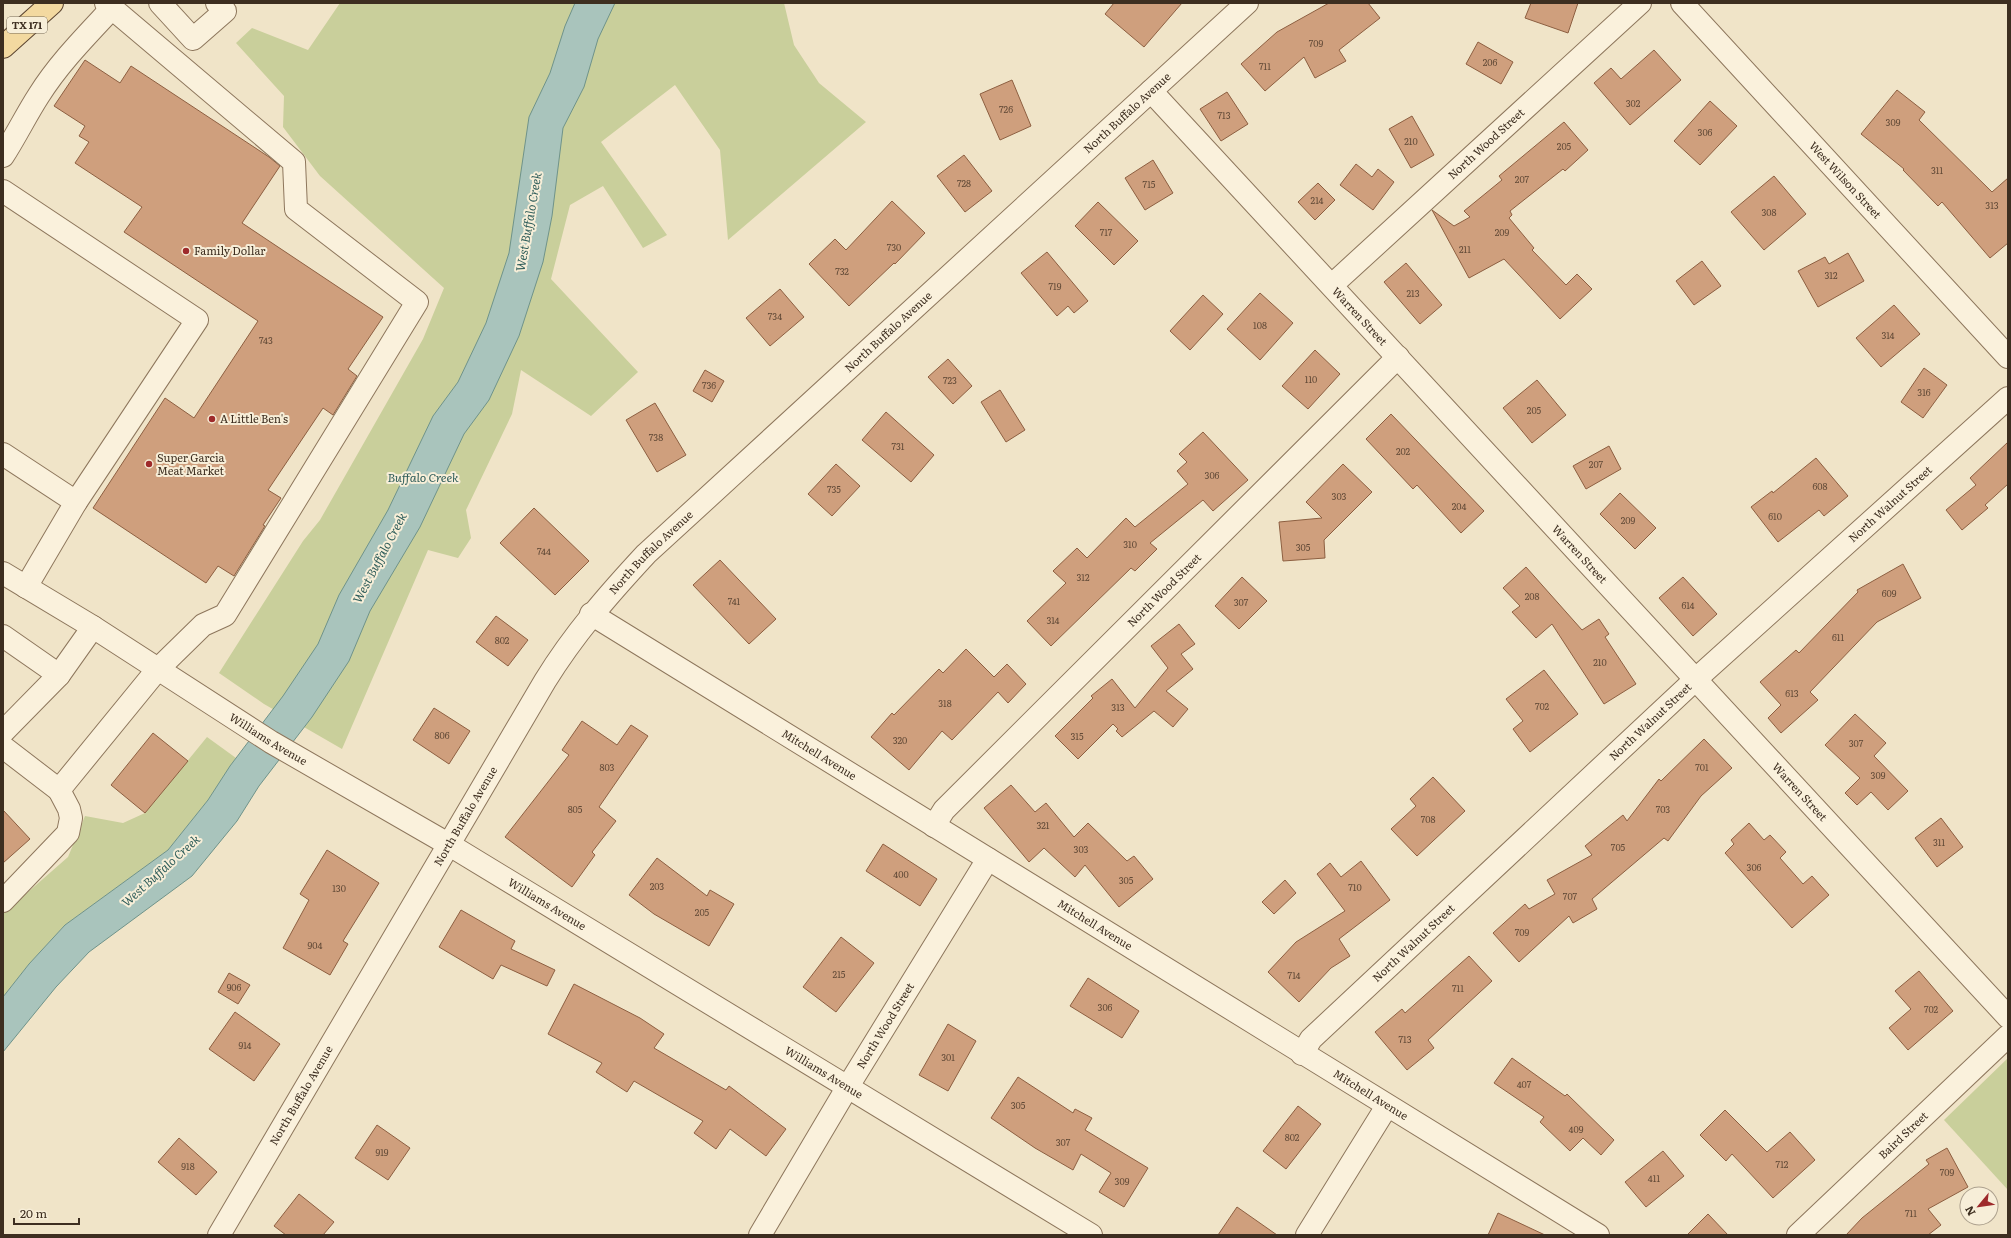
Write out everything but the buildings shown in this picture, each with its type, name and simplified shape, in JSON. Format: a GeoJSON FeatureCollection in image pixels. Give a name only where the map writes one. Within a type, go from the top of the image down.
{"type":"FeatureCollection","features":[{"type":"Feature","properties":{"kind":"main road","name":"TX 171"},"geometry":{"type":"LineString","coordinates":[[3,47],[52,3]]}},
{"type":"Feature","properties":{"kind":"street"},"geometry":{"type":"LineString","coordinates":[[160,3],[193,39],[224,11],[217,3]]}},
{"type":"Feature","properties":{"kind":"street","name":"North Buffalo Avenue"},"geometry":{"type":"LineString","coordinates":[[219,1235],[544,681],[567,646],[592,614],[646,554],[1247,3]]}},
{"type":"Feature","properties":{"kind":"street","name":"North Wood Street"},"geometry":{"type":"LineString","coordinates":[[1332,285],[1640,3]]}},
{"type":"Feature","properties":{"kind":"street","name":"West Wilson Street"},"geometry":{"type":"LineString","coordinates":[[1682,3],[2008,357]]}},
{"type":"Feature","properties":{"kind":"street"},"geometry":{"type":"LineString","coordinates":[[3,156],[39,94],[109,6],[294,162],[296,209],[417,302],[225,615],[203,625],[157,670],[59,790]]}},
{"type":"Feature","properties":{"kind":"street","name":"Warren Street"},"geometry":{"type":"LineString","coordinates":[[1152,91],[2008,1017]]}},
{"type":"Feature","properties":{"kind":"street"},"geometry":{"type":"LineString","coordinates":[[3,191],[197,320],[76,502],[26,587]]}},
{"type":"Feature","properties":{"kind":"street","name":"North Wood Street"},"geometry":{"type":"LineString","coordinates":[[934,826],[950,805],[1398,357]]}},
{"type":"Feature","properties":{"kind":"street","name":"North Walnut Street"},"geometry":{"type":"LineString","coordinates":[[1302,1054],[1311,1039],[1696,679],[2008,398]]}},
{"type":"Feature","properties":{"kind":"street"},"geometry":{"type":"LineString","coordinates":[[3,454],[76,502]]}},
{"type":"Feature","properties":{"kind":"street","name":"Williams Avenue"},"geometry":{"type":"LineString","coordinates":[[3,573],[93,627],[157,670],[271,742],[448,844],[1090,1235]]}},
{"type":"Feature","properties":{"kind":"street","name":"Mitchell Avenue"},"geometry":{"type":"LineString","coordinates":[[592,614],[1302,1054],[1598,1235]]}},
{"type":"Feature","properties":{"kind":"street"},"geometry":{"type":"LineString","coordinates":[[3,732],[59,675],[93,627]]}},
{"type":"Feature","properties":{"kind":"street"},"geometry":{"type":"LineString","coordinates":[[3,636],[59,675]]}},
{"type":"Feature","properties":{"kind":"street"},"geometry":{"type":"LineString","coordinates":[[3,747],[59,790],[69,809],[71,818],[68,833],[3,901]]}},
{"type":"Feature","properties":{"kind":"street","name":"North Wood Street"},"geometry":{"type":"LineString","coordinates":[[760,1235],[847,1088],[988,859]]}},
{"type":"Feature","properties":{"kind":"street","name":"Baird Street"},"geometry":{"type":"LineString","coordinates":[[1798,1235],[2008,1036]]}},
{"type":"Feature","properties":{"kind":"street"},"geometry":{"type":"LineString","coordinates":[[1307,1235],[1387,1106]]}},
{"type":"Feature","properties":{"kind":"green space"},"geometry":{"type":"Polygon","coordinates":[[[340,3],[784,3],[794,45],[819,83],[866,122],[728,240],[720,150],[675,85],[601,142],[667,235],[643,248],[603,186],[570,205],[551,279],[638,372],[591,416],[521,370],[512,414],[466,510],[471,538],[458,558],[428,550],[342,749],[264,704],[219,673],[303,541],[320,520],[423,339],[444,288],[320,176],[283,127],[284,96],[236,43],[252,28],[308,50],[340,3]]]}},
{"type":"Feature","properties":{"kind":"green space"},"geometry":{"type":"Polygon","coordinates":[[[207,737],[236,758],[208,800],[168,850],[65,925],[29,964],[3,997],[3,914],[68,857],[85,816],[123,823],[145,813],[207,737]]]}},
{"type":"Feature","properties":{"kind":"green space"},"geometry":{"type":"Polygon","coordinates":[[[2008,1058],[2008,1190],[1944,1120],[2008,1058]]]}},
{"type":"Feature","properties":{"kind":"water","name":"Buffalo Creek"},"geometry":{"type":"Polygon","coordinates":[[[575,3],[615,3],[598,39],[584,87],[563,128],[552,216],[543,262],[519,336],[489,400],[464,434],[420,527],[370,611],[349,661],[312,717],[259,786],[237,821],[192,876],[89,952],[56,987],[3,1052],[3,997],[29,964],[65,925],[168,850],[208,800],[230,766],[283,696],[318,644],[339,595],[388,510],[433,416],[458,382],[486,323],[509,253],[529,117],[550,73],[565,26],[575,3]]]}},
{"type":"Feature","properties":{"kind":"place","name":"Family Dollar"},"geometry":{"type":"Point","coordinates":[186,251]}},
{"type":"Feature","properties":{"kind":"place","name":"A Little Ben's"},"geometry":{"type":"Point","coordinates":[212,419]}},
{"type":"Feature","properties":{"kind":"place","name":"Super Garcia Meat Market"},"geometry":{"type":"Point","coordinates":[149,464]}},
{"type":"Feature","properties":{"kind":"water label","name":"West Buffalo Creek"},"geometry":{"type":"Point","coordinates":[529,222]}},
{"type":"Feature","properties":{"kind":"water label","name":"West Buffalo Creek"},"geometry":{"type":"Point","coordinates":[380,558]}},
{"type":"Feature","properties":{"kind":"water label","name":"West Buffalo Creek"},"geometry":{"type":"Point","coordinates":[161,871]}}]}
